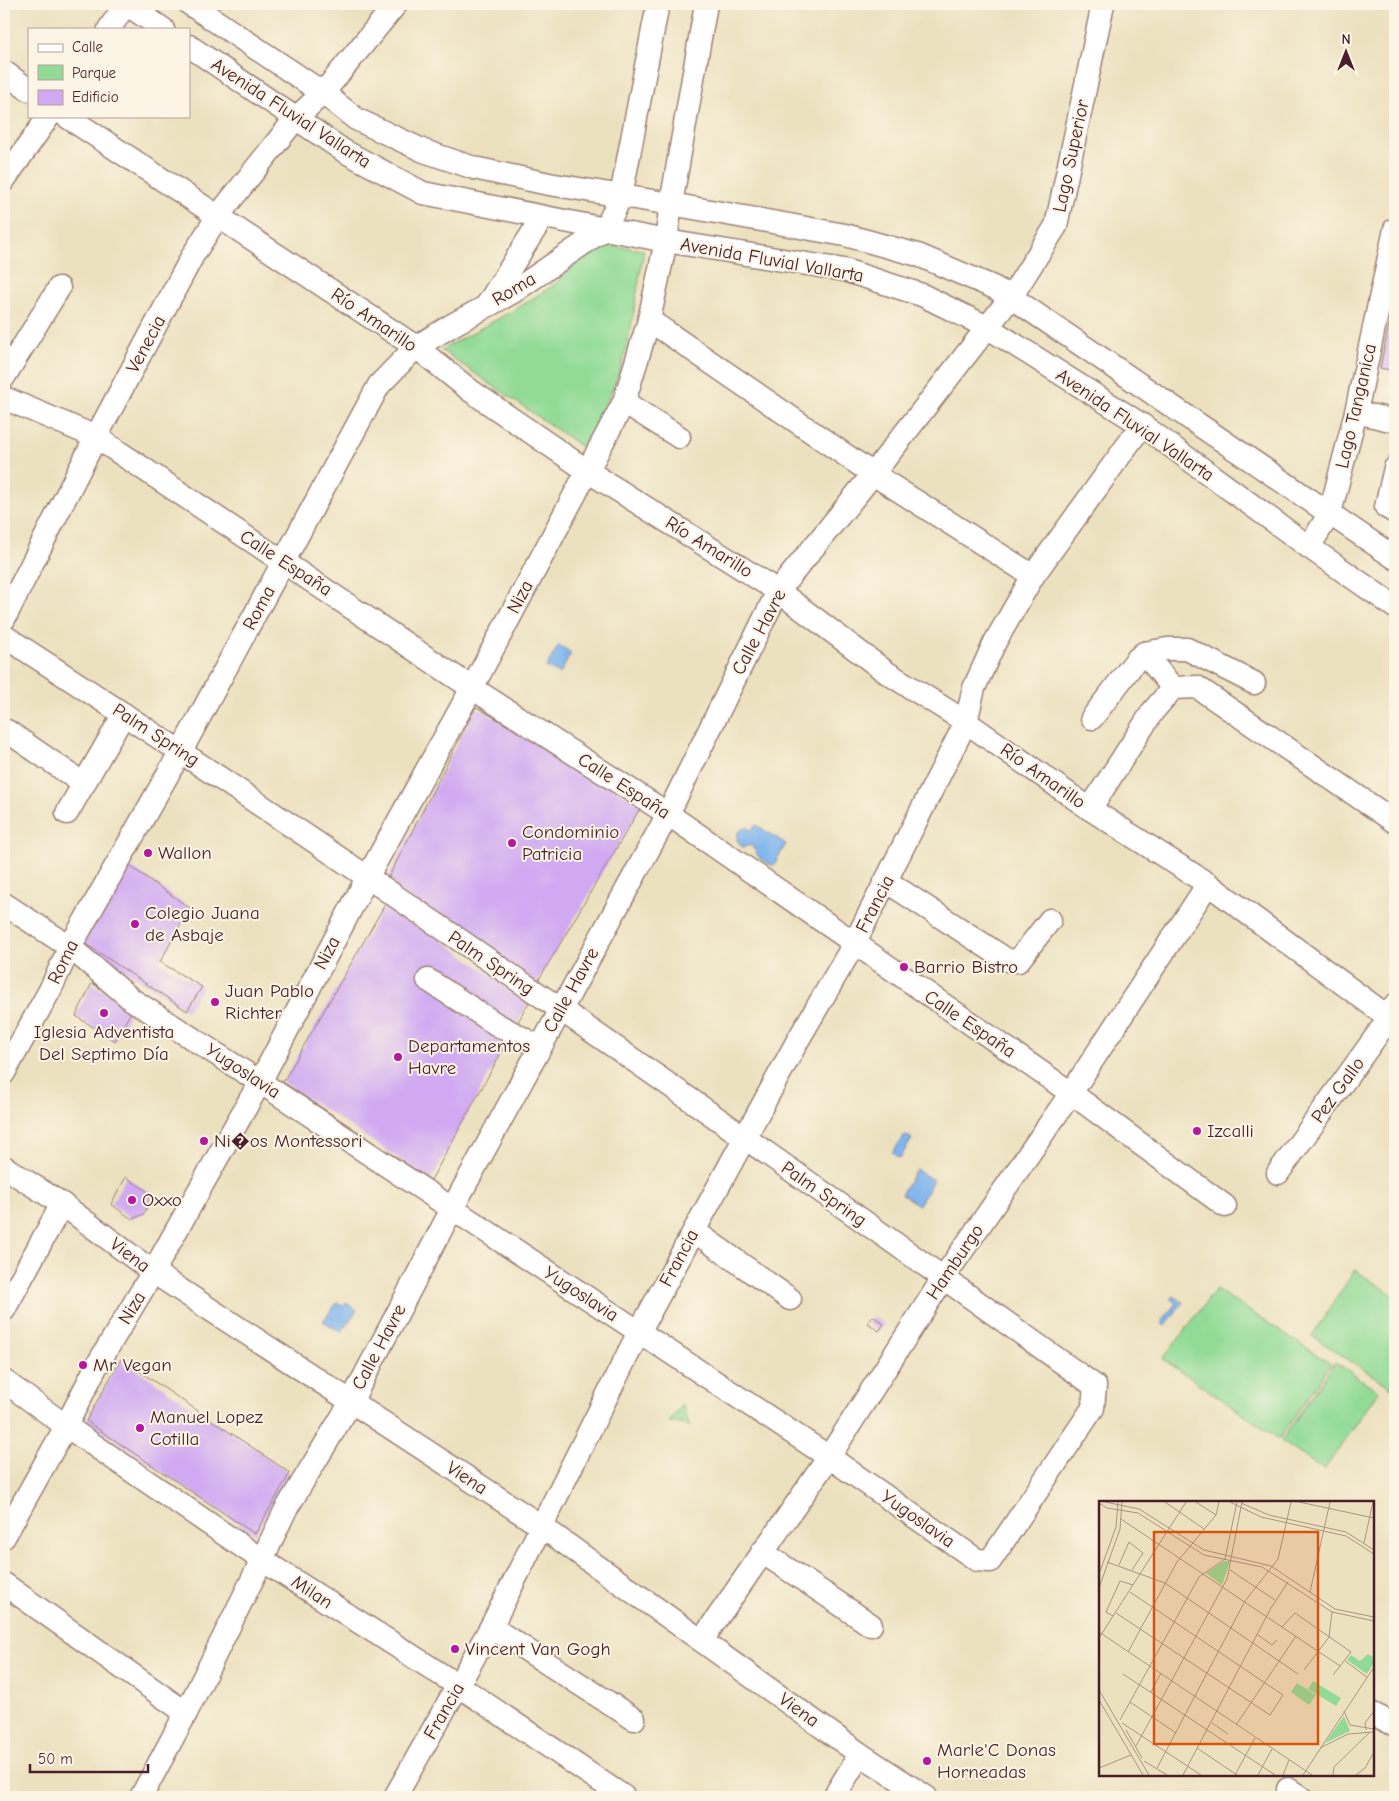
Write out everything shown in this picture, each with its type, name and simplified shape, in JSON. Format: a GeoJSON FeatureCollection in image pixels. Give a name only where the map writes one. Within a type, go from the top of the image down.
{"type":"FeatureCollection","features":[{"type":"Feature","properties":{"kind":"street"},"geometry":{"type":"LineString","coordinates":[[110,28],[126,4],[162,28]]}},
{"type":"Feature","properties":{"kind":"street","name":"Avenida Fluvial Vallarta"},"geometry":{"type":"LineString","coordinates":[[190,4],[323,93],[356,119],[424,151],[474,168],[845,235],[926,259],[993,287],[1011,297],[1395,558]]}},
{"type":"Feature","properties":{"kind":"street","name":"Venecia"},"geometry":{"type":"LineString","coordinates":[[4,619],[96,437],[193,255],[218,216],[296,118],[323,93],[396,4]]}},
{"type":"Feature","properties":{"kind":"street"},"geometry":{"type":"LineString","coordinates":[[606,228],[621,196],[658,4]]}},
{"type":"Feature","properties":{"kind":"street","name":"Niza"},"geometry":{"type":"LineString","coordinates":[[4,1538],[96,1368],[153,1272],[260,1082],[367,878],[472,688],[586,470],[624,402],[649,320],[666,241],[706,4]]}},
{"type":"Feature","properties":{"kind":"street","name":"Lago Superior"},"geometry":{"type":"LineString","coordinates":[[1011,297],[1056,226],[1103,4]]}},
{"type":"Feature","properties":{"kind":"street","name":"Avenida Fluvial Vallarta"},"geometry":{"type":"LineString","coordinates":[[190,47],[344,151],[423,193],[666,241],[844,270],[922,295],[987,327],[1142,426],[1395,607]]}},
{"type":"Feature","properties":{"kind":"street"},"geometry":{"type":"LineString","coordinates":[[4,72],[28,89]]}},
{"type":"Feature","properties":{"kind":"street"},"geometry":{"type":"LineString","coordinates":[[4,180],[48,118]]}},
{"type":"Feature","properties":{"kind":"street","name":"Río Amarillo"},"geometry":{"type":"LineString","coordinates":[[69,118],[416,347],[471,391],[586,470],[778,591],[886,672],[966,722],[1090,809],[1208,884],[1393,1015]]}},
{"type":"Feature","properties":{"kind":"street"},"geometry":{"type":"LineString","coordinates":[[486,306],[542,218]]}},
{"type":"Feature","properties":{"kind":"street","name":"Roma"},"geometry":{"type":"LineString","coordinates":[[4,1073],[50,990],[70,947],[181,751],[379,385],[416,347],[513,292],[606,228]]}},
{"type":"Feature","properties":{"kind":"street","name":"Lago Tanganica"},"geometry":{"type":"LineString","coordinates":[[1309,547],[1330,513],[1356,412],[1395,229]]}},
{"type":"Feature","properties":{"kind":"street"},"geometry":{"type":"LineString","coordinates":[[4,377],[59,288]]}},
{"type":"Feature","properties":{"kind":"street","name":"Calle Havre"},"geometry":{"type":"LineString","coordinates":[[141,1797],[186,1713],[285,1511],[350,1402],[539,1047],[668,814],[778,591],[873,474],[1011,297]]}},
{"type":"Feature","properties":{"kind":"street"},"geometry":{"type":"LineString","coordinates":[[649,320],[873,474],[1033,576]]}},
{"type":"Feature","properties":{"kind":"street","name":"Calle España"},"geometry":{"type":"LineString","coordinates":[[4,398],[96,437],[472,688],[668,814],[1071,1093],[1224,1206]]}},
{"type":"Feature","properties":{"kind":"street"},"geometry":{"type":"LineString","coordinates":[[624,402],[679,437]]}},
{"type":"Feature","properties":{"kind":"street"},"geometry":{"type":"LineString","coordinates":[[1356,412],[1395,421]]}},
{"type":"Feature","properties":{"kind":"street","name":"Francia"},"geometry":{"type":"LineString","coordinates":[[395,1797],[491,1627],[639,1332],[798,1040],[854,944],[966,722],[974,688],[995,642],[1033,576],[1142,426]]}},
{"type":"Feature","properties":{"kind":"street"},"geometry":{"type":"LineString","coordinates":[[1395,468],[1386,507],[1395,512]]}},
{"type":"Feature","properties":{"kind":"street","name":"Palm Spring"},"geometry":{"type":"LineString","coordinates":[[4,636],[181,751],[560,1009],[1095,1386]]}},
{"type":"Feature","properties":{"kind":"street"},"geometry":{"type":"LineString","coordinates":[[1092,718],[1137,659],[1144,653],[1167,648],[1187,648],[1254,682]]}},
{"type":"Feature","properties":{"kind":"street"},"geometry":{"type":"LineString","coordinates":[[1144,653],[1173,688]]}},
{"type":"Feature","properties":{"kind":"street"},"geometry":{"type":"LineString","coordinates":[[1090,809],[1152,710],[1173,688],[1197,687],[1395,822]]}},
{"type":"Feature","properties":{"kind":"street"},"geometry":{"type":"LineString","coordinates":[[67,813],[124,714]]}},
{"type":"Feature","properties":{"kind":"street"},"geometry":{"type":"LineString","coordinates":[[7,731],[84,784]]}},
{"type":"Feature","properties":{"kind":"street"},"geometry":{"type":"LineString","coordinates":[[886,881],[1007,960],[1018,961],[1050,920]]}},
{"type":"Feature","properties":{"kind":"street","name":"Hamburgo"},"geometry":{"type":"LineString","coordinates":[[702,1640],[829,1457],[944,1278],[1071,1093],[1208,884]]}},
{"type":"Feature","properties":{"kind":"street","name":"Yugoslavia"},"geometry":{"type":"LineString","coordinates":[[4,904],[70,947],[131,999],[829,1457],[977,1560],[990,1561],[1093,1408],[1095,1386]]}},
{"type":"Feature","properties":{"kind":"street"},"geometry":{"type":"LineString","coordinates":[[428,980],[496,1024],[539,1047]]}},
{"type":"Feature","properties":{"kind":"street","name":"Pez Gallo"},"geometry":{"type":"LineString","coordinates":[[1278,1173],[1393,1015]]}},
{"type":"Feature","properties":{"kind":"street","name":"Viena"},"geometry":{"type":"LineString","coordinates":[[4,1167],[62,1204],[153,1272],[542,1526],[860,1754],[926,1797]]}},
{"type":"Feature","properties":{"kind":"street"},"geometry":{"type":"LineString","coordinates":[[4,1310],[62,1204]]}},
{"type":"Feature","properties":{"kind":"street"},"geometry":{"type":"LineString","coordinates":[[694,1230],[790,1299]]}},
{"type":"Feature","properties":{"kind":"street","name":"Milan"},"geometry":{"type":"LineString","coordinates":[[4,1381],[66,1426],[262,1560],[459,1686],[624,1797]]}},
{"type":"Feature","properties":{"kind":"street"},"geometry":{"type":"LineString","coordinates":[[762,1552],[871,1625]]}},
{"type":"Feature","properties":{"kind":"street"},"geometry":{"type":"LineString","coordinates":[[4,1584],[186,1713]]}},
{"type":"Feature","properties":{"kind":"street"},"geometry":{"type":"LineString","coordinates":[[491,1627],[634,1719]]}},
{"type":"Feature","properties":{"kind":"street"},"geometry":{"type":"LineString","coordinates":[[1374,1714],[1395,1725]]}},
{"type":"Feature","properties":{"kind":"street"},"geometry":{"type":"LineString","coordinates":[[834,1797],[860,1754]]}},
{"type":"Feature","properties":{"kind":"green space"},"geometry":{"type":"Polygon","coordinates":[[[597,244],[644,250],[632,322],[622,364],[599,417],[582,447],[441,350],[516,309],[554,285],[597,244]]]}},
{"type":"Feature","properties":{"kind":"green space"},"geometry":{"type":"Polygon","coordinates":[[[1355,1270],[1395,1296],[1395,1390],[1312,1336],[1355,1270]]]}},
{"type":"Feature","properties":{"kind":"green space"},"geometry":{"type":"Polygon","coordinates":[[[1216,1289],[1331,1364],[1279,1439],[1163,1359],[1216,1289]]]}},
{"type":"Feature","properties":{"kind":"green space"},"geometry":{"type":"Polygon","coordinates":[[[1335,1362],[1379,1391],[1324,1470],[1281,1441],[1335,1362]]]}},
{"type":"Feature","properties":{"kind":"green space"},"geometry":{"type":"Polygon","coordinates":[[[682,1405],[690,1426],[669,1422],[682,1405]]]}},
{"type":"Feature","properties":{"kind":"water"},"geometry":{"type":"Polygon","coordinates":[[[559,645],[571,653],[560,674],[546,667],[559,645]]]}},
{"type":"Feature","properties":{"kind":"water"},"geometry":{"type":"Polygon","coordinates":[[[756,825],[786,844],[773,866],[759,857],[753,847],[742,847],[737,840],[738,832],[746,827],[751,830],[756,825]]]}},
{"type":"Feature","properties":{"kind":"water"},"geometry":{"type":"Polygon","coordinates":[[[905,1135],[912,1139],[900,1158],[892,1153],[905,1135]]]}},
{"type":"Feature","properties":{"kind":"water"},"geometry":{"type":"Polygon","coordinates":[[[916,1170],[933,1180],[919,1205],[901,1194],[916,1170]]]}},
{"type":"Feature","properties":{"kind":"water"},"geometry":{"type":"Polygon","coordinates":[[[1174,1296],[1183,1302],[1165,1326],[1161,1323],[1176,1303],[1171,1299],[1174,1296]]]}},
{"type":"Feature","properties":{"kind":"water"},"geometry":{"type":"Polygon","coordinates":[[[337,1303],[342,1306],[346,1303],[357,1310],[341,1332],[323,1321],[337,1303]]]}},
{"type":"Feature","properties":{"kind":"building"},"geometry":{"type":"Polygon","coordinates":[[[1395,300],[1395,371],[1380,368],[1395,300]]]}},
{"type":"Feature","properties":{"kind":"building","name":"Condominio Patricia"},"geometry":{"type":"Polygon","coordinates":[[[476,707],[642,805],[535,986],[386,882],[476,707]]]}},
{"type":"Feature","properties":{"kind":"building","name":"Colegio Juana de Asbaje"},"geometry":{"type":"Polygon","coordinates":[[[124,862],[190,908],[160,962],[202,987],[187,1011],[80,940],[124,862]]]}},
{"type":"Feature","properties":{"kind":"building","name":"Departamentos Havre"},"geometry":{"type":"Polygon","coordinates":[[[387,901],[529,1002],[431,1180],[283,1082],[387,901]]]}},
{"type":"Feature","properties":{"kind":"building","name":"Iglesia Adventista Del Septimo Día"},"geometry":{"type":"Polygon","coordinates":[[[92,983],[132,1010],[115,1041],[76,1016],[92,983]]]}},
{"type":"Feature","properties":{"kind":"building","name":"Oxxo"},"geometry":{"type":"Polygon","coordinates":[[[126,1177],[153,1195],[144,1214],[132,1219],[111,1204],[126,1177]]]}},
{"type":"Feature","properties":{"kind":"building"},"geometry":{"type":"Polygon","coordinates":[[[873,1316],[884,1324],[879,1331],[868,1323],[873,1316]]]}},
{"type":"Feature","properties":{"kind":"building"},"geometry":{"type":"Polygon","coordinates":[[[121,1359],[290,1473],[255,1534],[86,1421],[121,1359]]]}},
{"type":"Feature","properties":{"kind":"place","name":"Condominio Patricia"},"geometry":{"type":"Point","coordinates":[512,843]}},
{"type":"Feature","properties":{"kind":"place","name":"Wallon"},"geometry":{"type":"Point","coordinates":[148,853]}},
{"type":"Feature","properties":{"kind":"place","name":"Colegio Juana de Asbaje"},"geometry":{"type":"Point","coordinates":[135,924]}},
{"type":"Feature","properties":{"kind":"place","name":"Barrio Bistro"},"geometry":{"type":"Point","coordinates":[904,967]}},
{"type":"Feature","properties":{"kind":"place","name":"Juan Pablo Richter"},"geometry":{"type":"Point","coordinates":[215,1002]}},
{"type":"Feature","properties":{"kind":"place","name":"Iglesia Adventista Del Septimo Día"},"geometry":{"type":"Point","coordinates":[104,1013]}},
{"type":"Feature","properties":{"kind":"place","name":"Departamentos Havre"},"geometry":{"type":"Point","coordinates":[398,1057]}},
{"type":"Feature","properties":{"kind":"place","name":"Izcalli"},"geometry":{"type":"Point","coordinates":[1197,1131]}},
{"type":"Feature","properties":{"kind":"place","name":"Ni�os Montessori"},"geometry":{"type":"Point","coordinates":[204,1141]}},
{"type":"Feature","properties":{"kind":"place","name":"Oxxo"},"geometry":{"type":"Point","coordinates":[132,1200]}},
{"type":"Feature","properties":{"kind":"place","name":"Mr Vegan"},"geometry":{"type":"Point","coordinates":[83,1365]}},
{"type":"Feature","properties":{"kind":"place","name":"Manuel Lopez Cotilla"},"geometry":{"type":"Point","coordinates":[140,1428]}},
{"type":"Feature","properties":{"kind":"place","name":"Vincent Van Gogh"},"geometry":{"type":"Point","coordinates":[455,1649]}},
{"type":"Feature","properties":{"kind":"place","name":"Marle'C Donas Horneadas"},"geometry":{"type":"Point","coordinates":[927,1761]}}]}
